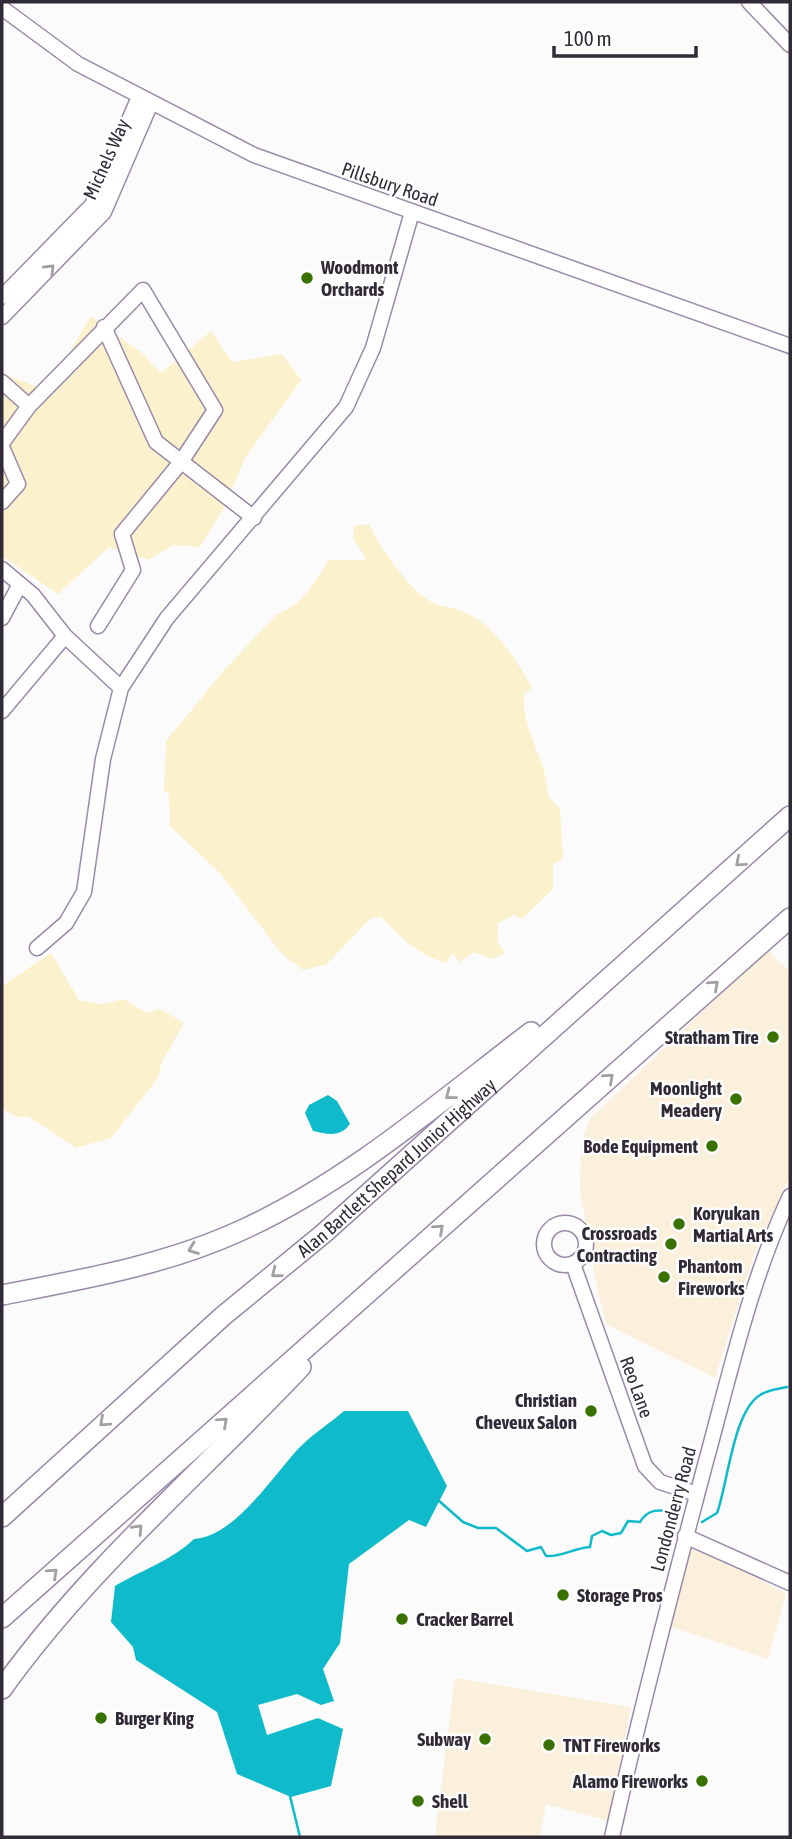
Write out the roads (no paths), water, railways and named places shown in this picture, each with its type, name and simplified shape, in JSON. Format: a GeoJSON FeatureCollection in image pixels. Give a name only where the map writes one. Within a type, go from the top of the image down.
{"type":"FeatureCollection","features":[{"type":"Feature","properties":{"kind":"highway","name":"Alan Bartlett Shepard Junior Highway"},"geometry":{"type":"LineString","coordinates":[[2,1517],[193,1343],[332,1226],[790,816]]}},
{"type":"Feature","properties":{"kind":"highway"},"geometry":{"type":"LineString","coordinates":[[2,1618],[790,918]]}},
{"type":"Feature","properties":{"kind":"highway"},"geometry":{"type":"LineString","coordinates":[[2,1295],[106,1275],[180,1254],[240,1231],[318,1190],[384,1146],[640,948]]}},
{"type":"Feature","properties":{"kind":"highway"},"geometry":{"type":"LineString","coordinates":[[2,1689],[77,1595],[144,1522],[239,1433],[388,1275]]}},
{"type":"Feature","properties":{"kind":"street"},"geometry":{"type":"LineString","coordinates":[[749,2],[790,45]]}},
{"type":"Feature","properties":{"kind":"street","name":"Pillsbury Road"},"geometry":{"type":"LineString","coordinates":[[2,8],[78,64],[254,155],[790,346]]}},
{"type":"Feature","properties":{"kind":"street","name":"Michels Way"},"geometry":{"type":"LineString","coordinates":[[2,297],[92,205],[145,100]]}},
{"type":"Feature","properties":{"kind":"street","name":"Michels Way"},"geometry":{"type":"LineString","coordinates":[[2,317],[104,212],[145,100]]}},
{"type":"Feature","properties":{"kind":"street"},"geometry":{"type":"LineString","coordinates":[[37,948],[66,923],[84,892],[103,759],[121,688],[150,639],[346,407],[365,371],[412,212]]}},
{"type":"Feature","properties":{"kind":"street"},"geometry":{"type":"LineString","coordinates":[[2,502],[18,484],[2,445],[29,406],[143,290],[215,410],[181,462],[122,534],[133,570],[98,626]]}},
{"type":"Feature","properties":{"kind":"street"},"geometry":{"type":"LineString","coordinates":[[104,327],[156,442],[254,518]]}},
{"type":"Feature","properties":{"kind":"street"},"geometry":{"type":"LineString","coordinates":[[2,382],[29,406]]}},
{"type":"Feature","properties":{"kind":"street"},"geometry":{"type":"LineString","coordinates":[[2,569],[43,606],[65,636],[121,688]]}},
{"type":"Feature","properties":{"kind":"street"},"geometry":{"type":"LineString","coordinates":[[2,618],[20,584]]}},
{"type":"Feature","properties":{"kind":"street"},"geometry":{"type":"LineString","coordinates":[[2,711],[65,636]]}},
{"type":"Feature","properties":{"kind":"street","name":"Londonderry Road"},"geometry":{"type":"LineString","coordinates":[[612,1837],[685,1536],[751,1298],[790,1196]]}},
{"type":"Feature","properties":{"kind":"street","name":"Reo Lane"},"geometry":{"type":"LineString","coordinates":[[573,1264],[645,1466],[660,1482],[697,1494]]}},
{"type":"Feature","properties":{"kind":"street"},"geometry":{"type":"LineString","coordinates":[[685,1536],[790,1583]]}},
{"type":"Feature","properties":{"kind":"water"},"geometry":{"type":"Polygon","coordinates":[[[328,1095],[337,1101],[350,1124],[338,1133],[313,1131],[305,1113],[309,1105],[328,1095]]]}},
{"type":"Feature","properties":{"kind":"water"},"geometry":{"type":"Polygon","coordinates":[[[344,1411],[408,1411],[447,1486],[426,1527],[409,1520],[349,1564],[340,1643],[323,1669],[334,1701],[321,1705],[297,1694],[258,1705],[267,1735],[318,1718],[343,1729],[331,1786],[291,1797],[237,1774],[217,1712],[136,1660],[133,1647],[111,1622],[115,1586],[166,1559],[194,1539],[209,1536],[224,1528],[252,1503],[303,1444],[344,1411]]]}},
{"type":"Feature","properties":{"kind":"waterway"},"geometry":{"type":"LineString","coordinates":[[702,1522],[717,1513],[743,1416],[763,1393],[787,1387]]}},
{"type":"Feature","properties":{"kind":"waterway"},"geometry":{"type":"LineString","coordinates":[[438,1500],[463,1522],[478,1528],[496,1528],[527,1551],[541,1547],[546,1556],[590,1547],[592,1536],[602,1531],[611,1535],[621,1533],[628,1521],[640,1522],[651,1512],[676,1512]]}},
{"type":"Feature","properties":{"kind":"waterway"},"geometry":{"type":"LineString","coordinates":[[290,1796],[300,1837]]}},
{"type":"Feature","properties":{"kind":"place","name":"Woodmont Orchards"},"geometry":{"type":"Point","coordinates":[307,278]}},
{"type":"Feature","properties":{"kind":"place","name":"Stratham Tire"},"geometry":{"type":"Point","coordinates":[773,1037]}},
{"type":"Feature","properties":{"kind":"place","name":"Moonlight Meadery"},"geometry":{"type":"Point","coordinates":[736,1099]}},
{"type":"Feature","properties":{"kind":"place","name":"Bode Equipment"},"geometry":{"type":"Point","coordinates":[712,1146]}},
{"type":"Feature","properties":{"kind":"place","name":"Koryukan Martial Arts"},"geometry":{"type":"Point","coordinates":[679,1224]}},
{"type":"Feature","properties":{"kind":"place","name":"Crossroads Contracting"},"geometry":{"type":"Point","coordinates":[671,1244]}},
{"type":"Feature","properties":{"kind":"place","name":"Phantom Fireworks"},"geometry":{"type":"Point","coordinates":[664,1277]}},
{"type":"Feature","properties":{"kind":"place","name":"Christian Cheveux Salon"},"geometry":{"type":"Point","coordinates":[591,1411]}},
{"type":"Feature","properties":{"kind":"place","name":"Storage Pros"},"geometry":{"type":"Point","coordinates":[563,1595]}},
{"type":"Feature","properties":{"kind":"place","name":"Cracker Barrel"},"geometry":{"type":"Point","coordinates":[402,1619]}},
{"type":"Feature","properties":{"kind":"place","name":"Burger King"},"geometry":{"type":"Point","coordinates":[101,1718]}},
{"type":"Feature","properties":{"kind":"place","name":"Subway"},"geometry":{"type":"Point","coordinates":[485,1739]}},
{"type":"Feature","properties":{"kind":"place","name":"TNT Fireworks"},"geometry":{"type":"Point","coordinates":[549,1745]}},
{"type":"Feature","properties":{"kind":"place","name":"Alamo Fireworks"},"geometry":{"type":"Point","coordinates":[702,1781]}},
{"type":"Feature","properties":{"kind":"place","name":"Shell"},"geometry":{"type":"Point","coordinates":[418,1801]}}]}
